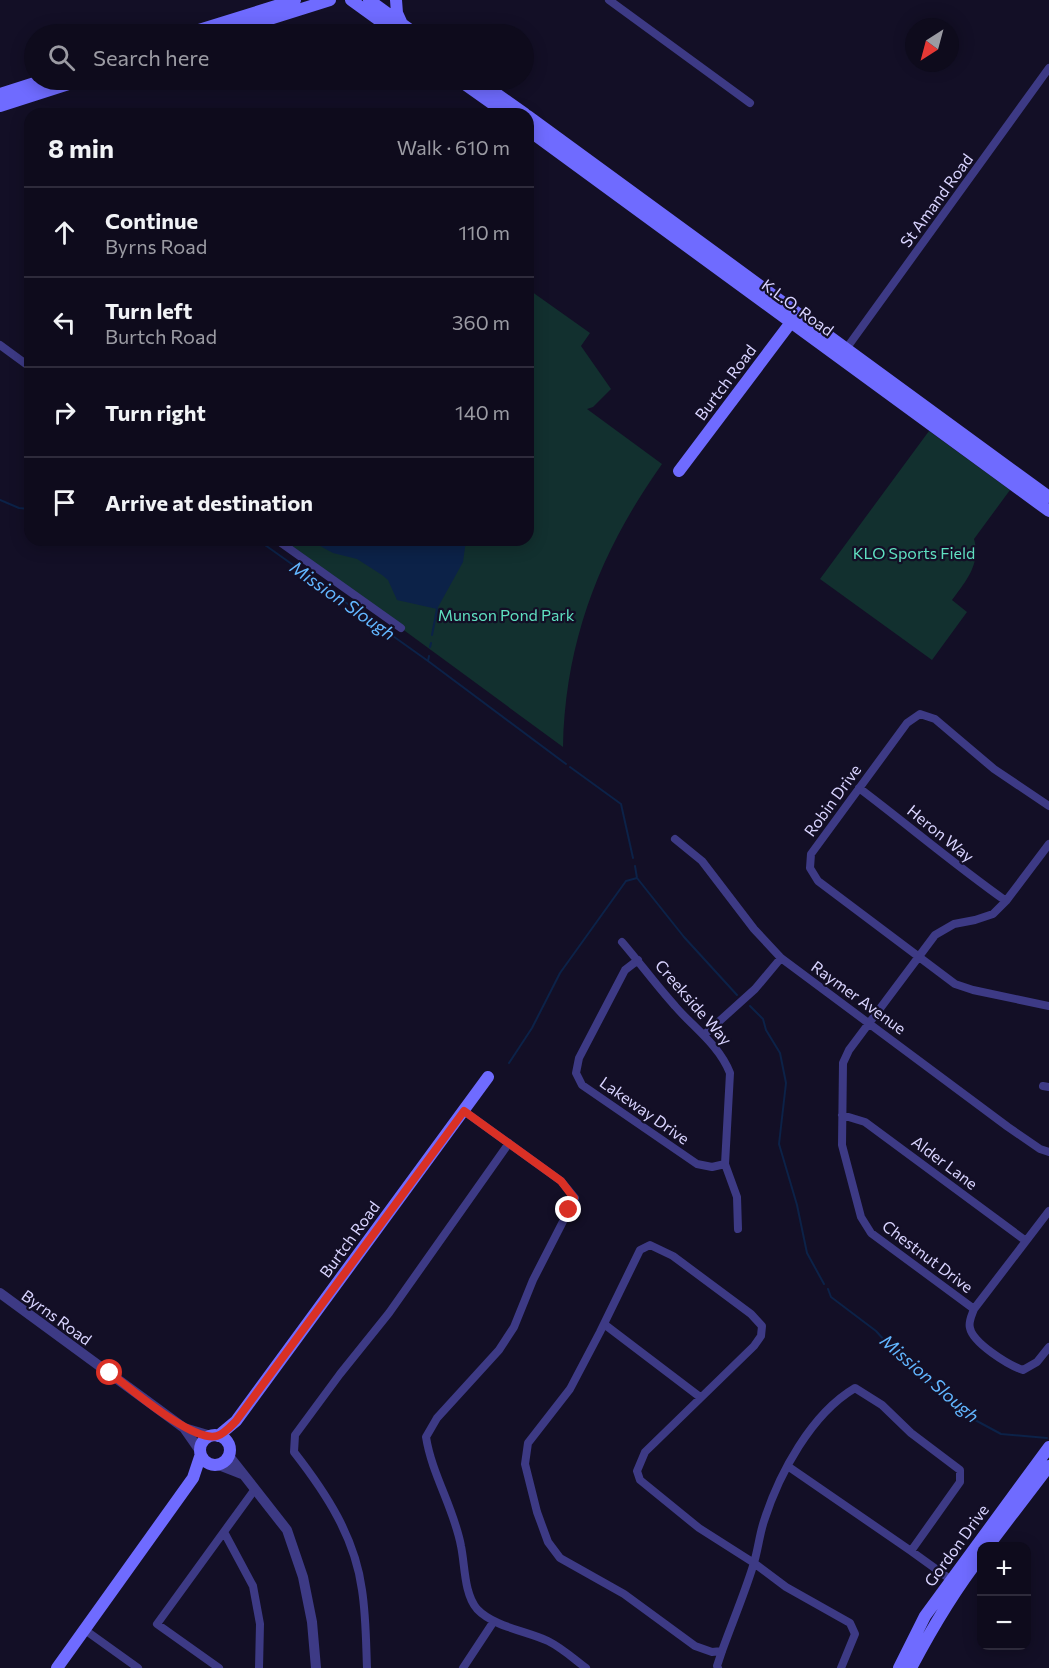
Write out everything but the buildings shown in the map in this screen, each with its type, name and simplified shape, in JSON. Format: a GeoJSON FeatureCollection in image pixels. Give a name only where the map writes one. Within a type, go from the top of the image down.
{"type":"FeatureCollection","features":[{"type":"Feature","properties":{"kind":"main road"},"geometry":{"type":"LineString","coordinates":[[217,24],[294,0]]}},
{"type":"Feature","properties":{"kind":"main road"},"geometry":{"type":"LineString","coordinates":[[254,24],[330,0]]}},
{"type":"Feature","properties":{"kind":"main road"},"geometry":{"type":"LineString","coordinates":[[351,0],[392,24]]}},
{"type":"Feature","properties":{"kind":"main road"},"geometry":{"type":"LineString","coordinates":[[369,0],[395,24]]}},
{"type":"Feature","properties":{"kind":"main road"},"geometry":{"type":"LineString","coordinates":[[396,0],[399,24]]}},
{"type":"Feature","properties":{"kind":"main road"},"geometry":{"type":"LineString","coordinates":[[1,96],[24,87]]}},
{"type":"Feature","properties":{"kind":"main road"},"geometry":{"type":"LineString","coordinates":[[1,96],[31,90]]}},
{"type":"Feature","properties":{"kind":"main road"},"geometry":{"type":"LineString","coordinates":[[473,90],[499,108]]}},
{"type":"Feature","properties":{"kind":"main road","name":"K.L.O. Road"},"geometry":{"type":"LineString","coordinates":[[491,90],[516,108]]}},
{"type":"Feature","properties":{"kind":"main road","name":"K.L.O. Road"},"geometry":{"type":"LineString","coordinates":[[534,121],[1049,512]]}},
{"type":"Feature","properties":{"kind":"main road","name":"K.L.O. Road"},"geometry":{"type":"LineString","coordinates":[[534,134],[794,318],[846,349],[1049,497]]}},
{"type":"Feature","properties":{"kind":"main road","name":"Burtch Road"},"geometry":{"type":"LineString","coordinates":[[679,471],[794,318]]}},
{"type":"Feature","properties":{"kind":"main road","name":"Burtch Road"},"geometry":{"type":"LineString","coordinates":[[215,1436],[236,1421],[488,1077]]}},
{"type":"Feature","properties":{"kind":"main road","name":"Burtch Road"},"geometry":{"type":"LineString","coordinates":[[229,1450],[236,1421]]}},
{"type":"Feature","properties":{"kind":"main road"},"geometry":{"type":"LineString","coordinates":[[57,1668],[193,1478],[202,1442],[215,1436],[225,1439],[229,1450],[227,1460],[193,1478]]}},
{"type":"Feature","properties":{"kind":"main road","name":"Gordon Drive"},"geometry":{"type":"LineString","coordinates":[[911,1668],[955,1583],[1049,1447]]}},
{"type":"Feature","properties":{"kind":"main road"},"geometry":{"type":"LineString","coordinates":[[200,1454],[206,1463],[217,1465]]}},
{"type":"Feature","properties":{"kind":"main road","name":"Gordon Drive"},"geometry":{"type":"LineString","coordinates":[[991,1542],[1049,1466]]}},
{"type":"Feature","properties":{"kind":"main road","name":"Gordon Drive"},"geometry":{"type":"LineString","coordinates":[[899,1668],[925,1616],[977,1559]]}},
{"type":"Feature","properties":{"kind":"street"},"geometry":{"type":"LineString","coordinates":[[609,0],[750,103]]}},
{"type":"Feature","properties":{"kind":"street","name":"St Amand Road"},"geometry":{"type":"LineString","coordinates":[[846,349],[1049,68]]}},
{"type":"Feature","properties":{"kind":"street"},"geometry":{"type":"LineString","coordinates":[[0,345],[24,363]]}},
{"type":"Feature","properties":{"kind":"street"},"geometry":{"type":"LineString","coordinates":[[285,546],[401,628]]}},
{"type":"Feature","properties":{"kind":"street","name":"Robin Drive"},"geometry":{"type":"LineString","coordinates":[[1049,806],[994,769],[935,719],[920,714],[906,723],[811,854],[810,868],[818,881],[955,984],[1049,1006]]}},
{"type":"Feature","properties":{"kind":"street","name":"Heron Way"},"geometry":{"type":"LineString","coordinates":[[859,788],[921,835],[957,866],[1006,901]]}},
{"type":"Feature","properties":{"kind":"street","name":"Raymer Avenue"},"geometry":{"type":"LineString","coordinates":[[675,839],[702,861],[754,929],[781,958],[1008,1126],[1040,1149],[1049,1152]]}},
{"type":"Feature","properties":{"kind":"street","name":"Chestnut Drive"},"geometry":{"type":"LineString","coordinates":[[974,1309],[871,1233],[861,1217],[842,1145],[843,1063],[849,1050],[935,935],[954,924],[975,921],[993,914],[1006,901],[1049,844]]}},
{"type":"Feature","properties":{"kind":"street","name":"Creekside Way"},"geometry":{"type":"LineString","coordinates":[[622,942],[675,1007],[704,1035],[725,1060],[730,1073],[725,1164],[737,1197],[738,1229]]}},
{"type":"Feature","properties":{"kind":"street"},"geometry":{"type":"LineString","coordinates":[[704,1035],[755,989],[781,958]]}},
{"type":"Feature","properties":{"kind":"street","name":"Lakeway Drive"},"geometry":{"type":"LineString","coordinates":[[638,960],[626,970],[579,1058],[576,1073],[582,1085],[697,1164],[712,1167],[725,1164]]}},
{"type":"Feature","properties":{"kind":"street"},"geometry":{"type":"LineString","coordinates":[[464,1111],[561,1181],[574,1198],[533,1280],[514,1327],[492,1359],[437,1418],[426,1437],[429,1456],[461,1544],[469,1592],[477,1608],[494,1621],[550,1642],[586,1668]]}},
{"type":"Feature","properties":{"kind":"street","name":"Alder Lane"},"geometry":{"type":"LineString","coordinates":[[842,1115],[865,1122],[1026,1241]]}},
{"type":"Feature","properties":{"kind":"street"},"geometry":{"type":"LineString","coordinates":[[367,1668],[362,1589],[352,1552],[340,1519],[318,1483],[294,1452],[295,1435],[389,1313],[509,1143]]}},
{"type":"Feature","properties":{"kind":"street"},"geometry":{"type":"LineString","coordinates":[[1049,1211],[974,1309],[969,1325],[972,1336],[1010,1365],[1023,1370],[1037,1362],[1049,1347]]}},
{"type":"Feature","properties":{"kind":"street"},"geometry":{"type":"LineString","coordinates":[[722,1652],[712,1652],[695,1646],[624,1594],[560,1557],[548,1542],[537,1512],[525,1464],[528,1443],[570,1389],[640,1250],[650,1245],[674,1256],[751,1314],[762,1326],[760,1336],[754,1346],[645,1452],[637,1471],[640,1480],[699,1527],[786,1587],[850,1623],[855,1634],[841,1668]]}},
{"type":"Feature","properties":{"kind":"street","name":"Byrns Road"},"geometry":{"type":"LineString","coordinates":[[0,1293],[184,1428],[215,1436]]}},
{"type":"Feature","properties":{"kind":"street"},"geometry":{"type":"LineString","coordinates":[[604,1324],[700,1397]]}},
{"type":"Feature","properties":{"kind":"street"},"geometry":{"type":"LineString","coordinates":[[718,1668],[754,1563],[763,1523],[778,1485],[799,1446],[821,1417],[845,1394],[855,1388],[882,1405],[911,1433],[960,1470],[960,1482],[911,1551]]}},
{"type":"Feature","properties":{"kind":"street","name":"Byrns Road"},"geometry":{"type":"LineString","coordinates":[[184,1428],[200,1454]]}},
{"type":"Feature","properties":{"kind":"street"},"geometry":{"type":"LineString","coordinates":[[229,1450],[243,1474],[287,1530],[303,1577],[312,1622],[316,1668]]}},
{"type":"Feature","properties":{"kind":"street"},"geometry":{"type":"LineString","coordinates":[[217,1465],[243,1474]]}},
{"type":"Feature","properties":{"kind":"street"},"geometry":{"type":"LineString","coordinates":[[789,1467],[955,1583]]}},
{"type":"Feature","properties":{"kind":"street"},"geometry":{"type":"LineString","coordinates":[[219,1668],[157,1624],[255,1489]]}},
{"type":"Feature","properties":{"kind":"street"},"geometry":{"type":"LineString","coordinates":[[224,1532],[253,1586],[260,1624],[259,1668]]}},
{"type":"Feature","properties":{"kind":"street"},"geometry":{"type":"LineString","coordinates":[[464,1668],[494,1621]]}},
{"type":"Feature","properties":{"kind":"street"},"geometry":{"type":"LineString","coordinates":[[85,1630],[138,1668]]}},
{"type":"Feature","properties":{"kind":"green space","name":"Munson Pond Park"},"geometry":{"type":"Polygon","coordinates":[[[534,293],[590,333],[581,346],[611,389],[593,407],[587,409],[662,464],[621,529],[590,598],[571,670],[565,708],[563,747],[289,546],[534,546],[534,293]]]}},
{"type":"Feature","properties":{"kind":"green space","name":"KLO Sports Field"},"geometry":{"type":"Polygon","coordinates":[[[929,431],[1010,490],[974,539],[976,548],[974,564],[967,579],[952,600],[967,612],[932,660],[820,579],[929,431]]]}},
{"type":"Feature","properties":{"kind":"water"},"geometry":{"type":"Polygon","coordinates":[[[320,546],[465,546],[463,562],[437,609],[397,600],[388,580],[382,575],[357,559],[333,553],[320,546]]]}},
{"type":"Feature","properties":{"kind":"waterway","name":"Mission Slough"},"geometry":{"type":"LineString","coordinates":[[0,500],[24,508]]}},
{"type":"Feature","properties":{"kind":"waterway","name":"Mission Slough"},"geometry":{"type":"LineString","coordinates":[[266,546],[428,661]]}},
{"type":"Feature","properties":{"kind":"waterway","name":"Mission Slough"},"geometry":{"type":"LineString","coordinates":[[432,635],[437,609]]}},
{"type":"Feature","properties":{"kind":"waterway","name":"Mission Slough"},"geometry":{"type":"LineString","coordinates":[[430,647],[431,643]]}},
{"type":"Feature","properties":{"kind":"waterway","name":"Mission Slough"},"geometry":{"type":"LineString","coordinates":[[429,656],[428,661],[566,764]]}},
{"type":"Feature","properties":{"kind":"waterway","name":"Mission Slough"},"geometry":{"type":"LineString","coordinates":[[570,767],[621,804],[633,858]]}},
{"type":"Feature","properties":{"kind":"waterway","name":"Mission Slough"},"geometry":{"type":"LineString","coordinates":[[635,866],[637,878],[684,937],[737,995]]}},
{"type":"Feature","properties":{"kind":"waterway"},"geometry":{"type":"LineString","coordinates":[[509,1063],[532,1028],[560,973],[626,881],[637,878]]}},
{"type":"Feature","properties":{"kind":"waterway","name":"Mission Slough"},"geometry":{"type":"LineString","coordinates":[[750,1006],[763,1019],[766,1030],[780,1053],[786,1083],[779,1144],[797,1205],[807,1253],[824,1284]]}},
{"type":"Feature","properties":{"kind":"waterway","name":"Mission Slough"},"geometry":{"type":"LineString","coordinates":[[828,1289],[831,1297],[876,1331],[895,1352],[975,1420],[1001,1434],[1047,1438]]}},
{"type":"Feature","properties":{"kind":"route"},"geometry":{"type":"LineString","coordinates":[[110,1373],[184,1428],[218,1436],[236,1421],[464,1111],[561,1181],[574,1198],[569,1210]]}}]}
